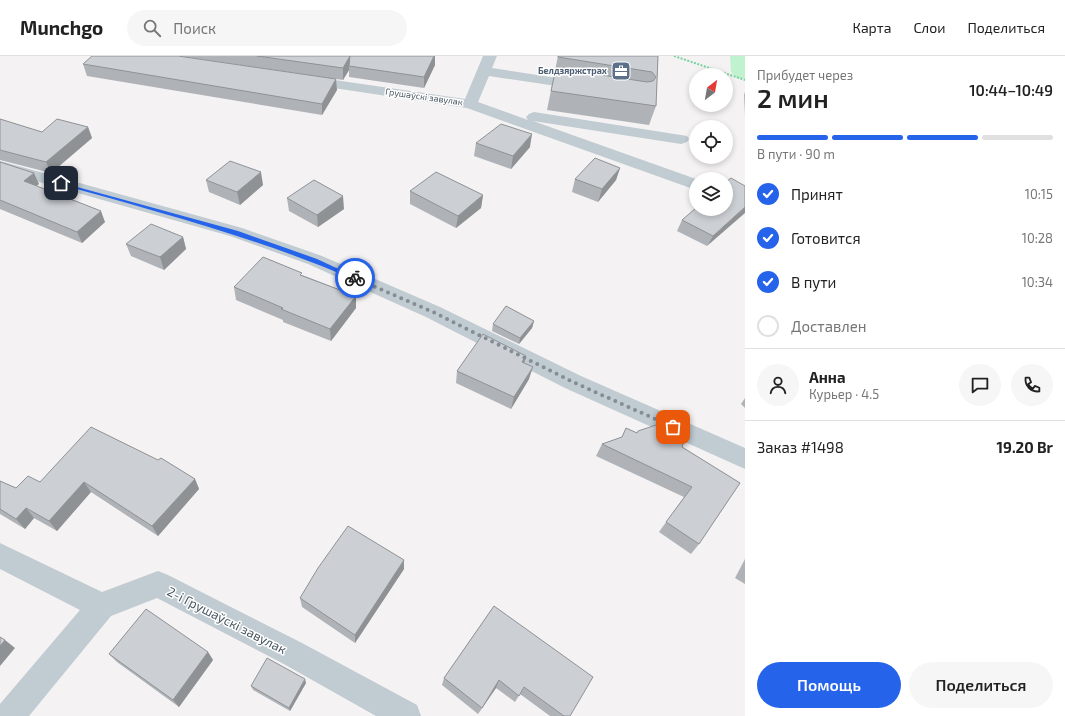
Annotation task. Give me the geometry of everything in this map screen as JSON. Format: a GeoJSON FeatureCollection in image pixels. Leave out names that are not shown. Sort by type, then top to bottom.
{"type":"FeatureCollection","features":[{"type":"Feature","properties":{"kind":"street"},"geometry":{"type":"LineString","coordinates":[[470,104],[490,56]]}},
{"type":"Feature","properties":{"kind":"street"},"geometry":{"type":"LineString","coordinates":[[484,71],[594,87]]}},
{"type":"Feature","properties":{"kind":"street","name":"Грушаўскі завулак"},"geometry":{"type":"LineString","coordinates":[[297,79],[470,104],[689,182]]}},
{"type":"Feature","properties":{"kind":"street"},"geometry":{"type":"LineString","coordinates":[[486,109],[681,139]]}},
{"type":"Feature","properties":{"kind":"street"},"geometry":{"type":"LineString","coordinates":[[0,166],[236,232],[315,260],[433,312],[573,382],[745,459]]}},
{"type":"Feature","properties":{"kind":"street"},"geometry":{"type":"LineString","coordinates":[[0,555],[101,606],[10,716]]}},
{"type":"Feature","properties":{"kind":"street","name":"2-і Грушаўскі завулак"},"geometry":{"type":"LineString","coordinates":[[101,606],[158,584],[292,653],[406,716]]}},
{"type":"Feature","properties":{"kind":"path"},"geometry":{"type":"LineString","coordinates":[[674,56],[745,80]]}},
{"type":"Feature","properties":{"kind":"green space"},"geometry":{"type":"Polygon","coordinates":[[[730,56],[745,56],[745,79],[737,78],[733,74],[733,68],[731,68],[730,56]]]}},
{"type":"Feature","properties":{"kind":"building"},"geometry":{"type":"Polygon","coordinates":[[[92,56],[178,56],[336,79],[322,104],[83,64],[92,56]]]}},
{"type":"Feature","properties":{"kind":"building"},"geometry":{"type":"Polygon","coordinates":[[[257,56],[350,56],[343,68],[257,56]]]}},
{"type":"Feature","properties":{"kind":"building"},"geometry":{"type":"Polygon","coordinates":[[[350,56],[434,56],[424,77],[349,66],[350,56]]]}},
{"type":"Feature","properties":{"kind":"building"},"geometry":{"type":"Polygon","coordinates":[[[558,56],[658,56],[656,106],[551,91],[556,68],[647,82],[653,81],[656,77],[652,72],[558,56]]]}},
{"type":"Feature","properties":{"kind":"building"},"geometry":{"type":"Polygon","coordinates":[[[0,119],[42,132],[57,119],[88,127],[46,162],[0,150],[0,119]]]}},
{"type":"Feature","properties":{"kind":"building"},"geometry":{"type":"Polygon","coordinates":[[[501,124],[532,134],[513,156],[476,143],[501,124]]]}},
{"type":"Feature","properties":{"kind":"building"},"geometry":{"type":"Polygon","coordinates":[[[595,158],[620,168],[602,189],[575,179],[595,158]]]}},
{"type":"Feature","properties":{"kind":"building"},"geometry":{"type":"Polygon","coordinates":[[[230,161],[261,172],[237,192],[206,180],[230,161]]]}},
{"type":"Feature","properties":{"kind":"building"},"geometry":{"type":"Polygon","coordinates":[[[0,162],[34,173],[24,181],[101,211],[77,232],[0,200],[0,162]]]}},
{"type":"Feature","properties":{"kind":"building"},"geometry":{"type":"Polygon","coordinates":[[[436,172],[483,195],[458,216],[410,191],[436,172]]]}},
{"type":"Feature","properties":{"kind":"building"},"geometry":{"type":"Polygon","coordinates":[[[733,179],[745,186],[745,207],[713,236],[682,220],[689,214],[689,216],[733,216],[733,179]]]}},
{"type":"Feature","properties":{"kind":"building"},"geometry":{"type":"Polygon","coordinates":[[[314,180],[343,196],[317,215],[287,198],[314,180]]]}},
{"type":"Feature","properties":{"kind":"building"},"geometry":{"type":"Polygon","coordinates":[[[151,224],[183,237],[160,257],[126,244],[151,224]]]}},
{"type":"Feature","properties":{"kind":"building"},"geometry":{"type":"Polygon","coordinates":[[[263,257],[302,273],[300,275],[356,296],[330,329],[281,309],[283,308],[234,287],[263,257]]]}},
{"type":"Feature","properties":{"kind":"building"},"geometry":{"type":"Polygon","coordinates":[[[506,306],[534,321],[520,338],[493,324],[506,306]]]}},
{"type":"Feature","properties":{"kind":"building"},"geometry":{"type":"Polygon","coordinates":[[[483,334],[526,356],[522,362],[533,367],[514,397],[457,371],[483,334]]]}},
{"type":"Feature","properties":{"kind":"building"},"geometry":{"type":"Polygon","coordinates":[[[656,425],[685,438],[682,447],[740,483],[699,544],[666,522],[692,487],[602,444],[622,437],[626,428],[637,433],[638,431],[656,425]]]}},
{"type":"Feature","properties":{"kind":"building"},"geometry":{"type":"Polygon","coordinates":[[[91,427],[158,460],[161,458],[195,479],[152,526],[84,482],[49,521],[26,508],[16,519],[0,509],[0,481],[16,488],[28,476],[40,482],[91,427]]]}},
{"type":"Feature","properties":{"kind":"building"},"geometry":{"type":"Polygon","coordinates":[[[348,526],[404,560],[355,635],[300,598],[318,568],[348,526]]]}},
{"type":"Feature","properties":{"kind":"building"},"geometry":{"type":"Polygon","coordinates":[[[494,606],[593,677],[570,716],[564,716],[524,687],[519,696],[499,680],[482,708],[444,678],[494,606]]]}},
{"type":"Feature","properties":{"kind":"building"},"geometry":{"type":"Polygon","coordinates":[[[146,609],[208,652],[173,700],[109,654],[146,609]]]}},
{"type":"Feature","properties":{"kind":"building"},"geometry":{"type":"Polygon","coordinates":[[[0,637],[5,640],[0,646],[0,637]]]}},
{"type":"Feature","properties":{"kind":"building"},"geometry":{"type":"Polygon","coordinates":[[[267,658],[305,679],[289,708],[251,686],[267,658]]]}},
{"type":"Feature","properties":{"kind":"way so far"},"geometry":{"type":"LineString","coordinates":[[355,278],[433,312],[573,382],[673,427]]}},
{"type":"Feature","properties":{"kind":"place","name":"Белдзяржстрах"},"geometry":{"type":"Point","coordinates":[621,71]}},
{"type":"Feature","properties":{"kind":"route"},"geometry":{"type":"LineString","coordinates":[[61,183],[236,232],[315,260],[355,278]]}}]}
